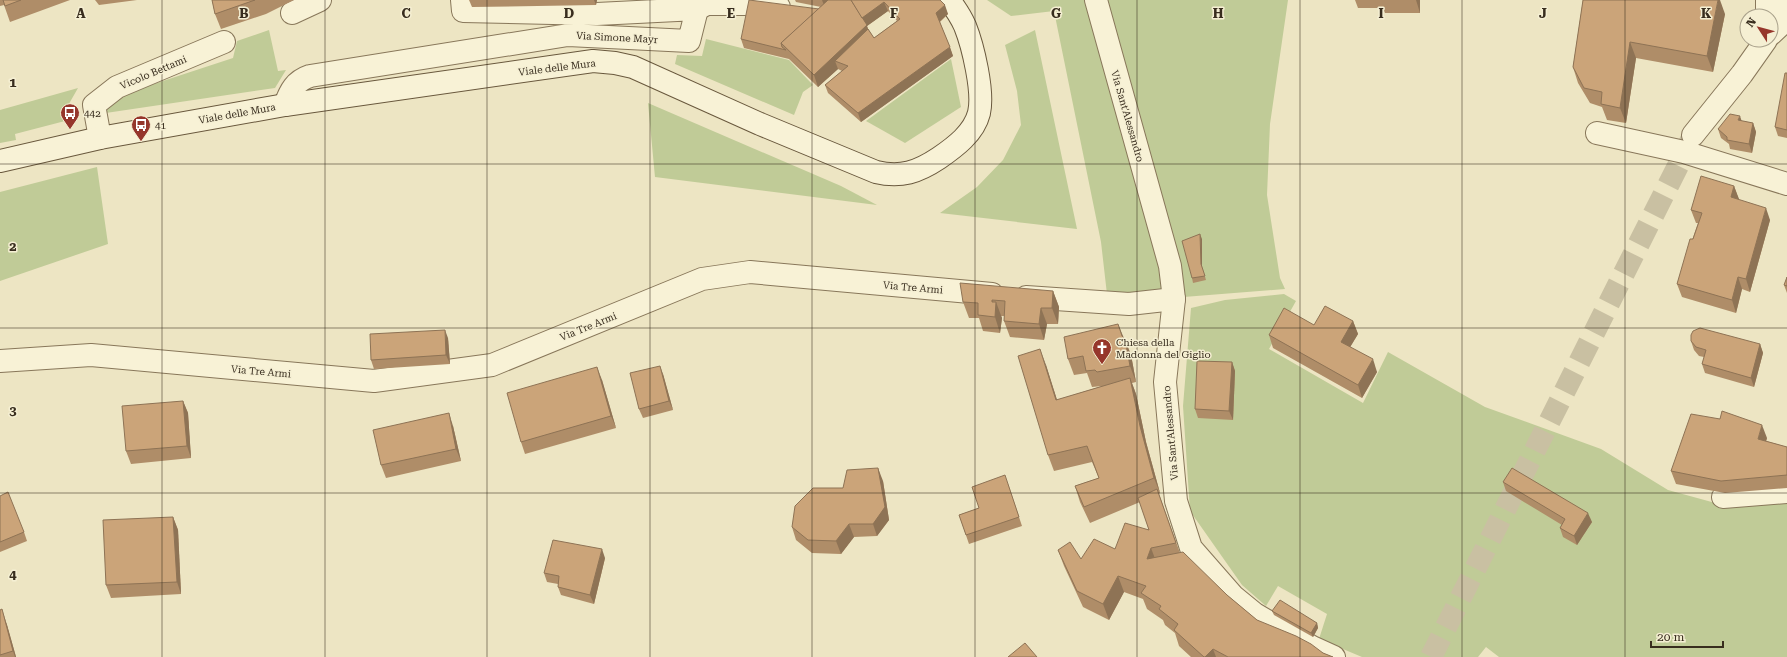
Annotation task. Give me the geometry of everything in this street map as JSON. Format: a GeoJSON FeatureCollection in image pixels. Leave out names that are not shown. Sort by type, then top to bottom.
{"type":"FeatureCollection","features":[{"type":"Feature","properties":{"kind":"street"},"geometry":{"type":"LineString","coordinates":[[292,13],[320,0]]}},
{"type":"Feature","properties":{"kind":"street"},"geometry":{"type":"LineString","coordinates":[[462,0],[463,11],[597,14],[702,6],[753,4],[797,9]]}},
{"type":"Feature","properties":{"kind":"street","name":"Viale delle Mura"},"geometry":{"type":"LineString","coordinates":[[0,161],[100,138],[285,105],[593,61],[615,63],[632,67],[651,74],[760,124],[876,172],[889,175],[903,175],[926,166],[951,150],[973,127],[979,113],[979,84],[969,40],[962,21],[949,0]]}},
{"type":"Feature","properties":{"kind":"street","name":"Via Sant'Alessandro"},"geometry":{"type":"LineString","coordinates":[[1096,0],[1170,266],[1174,299],[1165,382],[1176,501],[1191,548],[1233,596],[1255,614],[1312,647],[1334,657]]}},
{"type":"Feature","properties":{"kind":"street"},"geometry":{"type":"LineString","coordinates":[[1776,0],[1787,5]]}},
{"type":"Feature","properties":{"kind":"street","name":"Via Simone Mayr"},"geometry":{"type":"LineString","coordinates":[[285,105],[293,87],[298,82],[310,76],[560,36],[568,35],[689,41],[702,6]]}},
{"type":"Feature","properties":{"kind":"street"},"geometry":{"type":"LineString","coordinates":[[1779,27],[1787,19]]}},
{"type":"Feature","properties":{"kind":"street","name":"Vicolo Bettami"},"geometry":{"type":"LineString","coordinates":[[100,138],[94,105],[117,86],[224,42]]}},
{"type":"Feature","properties":{"kind":"street"},"geometry":{"type":"LineString","coordinates":[[1693,135],[1742,74],[1760,48]]}},
{"type":"Feature","properties":{"kind":"street"},"geometry":{"type":"LineString","coordinates":[[1597,133],[1684,152],[1787,184]]}},
{"type":"Feature","properties":{"kind":"street","name":"Via Tre Armi"},"geometry":{"type":"LineString","coordinates":[[0,361],[91,356],[374,381],[492,365],[702,279],[750,272],[960,292],[1108,303],[1129,304],[1174,299]]}},
{"type":"Feature","properties":{"kind":"street"},"geometry":{"type":"LineString","coordinates":[[1723,497],[1787,492]]}},
{"type":"Feature","properties":{"kind":"green space"},"geometry":{"type":"Polygon","coordinates":[[[987,0],[1288,0],[1270,124],[1267,195],[1280,278],[1285,289],[1108,303],[1101,242],[1054,11],[1011,16],[987,0]]]}},
{"type":"Feature","properties":{"kind":"green space"},"geometry":{"type":"Polygon","coordinates":[[[269,30],[278,71],[286,70],[275,88],[99,114],[108,99],[233,58],[237,41],[269,30]]]}},
{"type":"Feature","properties":{"kind":"green space"},"geometry":{"type":"Polygon","coordinates":[[[1035,30],[1077,229],[940,213],[977,187],[1003,160],[1021,125],[1017,91],[1005,45],[1035,30]]]}},
{"type":"Feature","properties":{"kind":"green space"},"geometry":{"type":"Polygon","coordinates":[[[706,39],[789,60],[813,85],[803,92],[794,115],[675,64],[677,55],[702,56],[706,39]]]}},
{"type":"Feature","properties":{"kind":"green space"},"geometry":{"type":"Polygon","coordinates":[[[951,59],[961,107],[905,143],[866,121],[951,59]]]}},
{"type":"Feature","properties":{"kind":"green space"},"geometry":{"type":"Polygon","coordinates":[[[78,88],[66,109],[65,121],[15,134],[16,140],[0,143],[0,110],[78,88]]]}},
{"type":"Feature","properties":{"kind":"green space"},"geometry":{"type":"Polygon","coordinates":[[[648,103],[841,186],[877,205],[655,177],[648,103]]]}},
{"type":"Feature","properties":{"kind":"green space"},"geometry":{"type":"Polygon","coordinates":[[[97,167],[108,244],[0,281],[0,192],[97,167]]]}},
{"type":"Feature","properties":{"kind":"green space"},"geometry":{"type":"Polygon","coordinates":[[[1284,294],[1296,301],[1269,349],[1363,403],[1388,352],[1485,407],[1601,449],[1668,490],[1719,504],[1787,495],[1787,657],[1499,657],[1486,647],[1478,657],[1362,657],[1319,639],[1327,614],[1278,586],[1266,606],[1242,585],[1190,511],[1183,406],[1191,308],[1225,300],[1284,294]]]}},
{"type":"Feature","properties":{"kind":"building"},"geometry":{"type":"Polygon","coordinates":[[[3,0],[21,0],[5,6],[3,0]]]}},
{"type":"Feature","properties":{"kind":"building"},"geometry":{"type":"Polygon","coordinates":[[[212,0],[255,0],[215,14],[212,0]]]}},
{"type":"Feature","properties":{"kind":"building"},"geometry":{"type":"Polygon","coordinates":[[[749,0],[819,9],[781,43],[782,47],[786,50],[741,39],[749,0]]]}},
{"type":"Feature","properties":{"kind":"building"},"geometry":{"type":"Polygon","coordinates":[[[828,0],[851,0],[867,25],[814,75],[781,43],[828,0]]]}},
{"type":"Feature","properties":{"kind":"building"},"geometry":{"type":"Polygon","coordinates":[[[851,0],[940,0],[945,5],[936,13],[950,47],[858,113],[825,85],[848,66],[835,61],[868,29],[874,38],[900,19],[884,2],[862,18],[851,0]]]}},
{"type":"Feature","properties":{"kind":"building"},"geometry":{"type":"Polygon","coordinates":[[[1583,0],[1718,0],[1707,56],[1630,42],[1620,108],[1601,104],[1602,92],[1584,88],[1573,67],[1583,0]]]}},
{"type":"Feature","properties":{"kind":"building"},"geometry":{"type":"Polygon","coordinates":[[[1785,73],[1787,73],[1787,130],[1775,127],[1785,73]]]}},
{"type":"Feature","properties":{"kind":"building"},"geometry":{"type":"Polygon","coordinates":[[[1730,114],[1740,116],[1738,120],[1753,123],[1749,144],[1727,140],[1727,137],[1718,129],[1730,114]]]}},
{"type":"Feature","properties":{"kind":"building"},"geometry":{"type":"Polygon","coordinates":[[[1701,176],[1734,186],[1731,197],[1766,208],[1746,279],[1738,277],[1732,300],[1677,284],[1690,239],[1693,239],[1702,213],[1691,210],[1701,176]]]}},
{"type":"Feature","properties":{"kind":"building"},"geometry":{"type":"Polygon","coordinates":[[[1200,234],[1201,264],[1205,276],[1192,278],[1182,241],[1200,234]]]}},
{"type":"Feature","properties":{"kind":"building"},"geometry":{"type":"Polygon","coordinates":[[[1787,277],[1787,286],[1784,285],[1787,277]]]}},
{"type":"Feature","properties":{"kind":"building"},"geometry":{"type":"Polygon","coordinates":[[[960,283],[1053,291],[1052,308],[1041,308],[1039,324],[1004,321],[1005,301],[992,300],[992,302],[996,302],[995,317],[978,315],[978,303],[963,302],[960,283]]]}},
{"type":"Feature","properties":{"kind":"building"},"geometry":{"type":"Polygon","coordinates":[[[1325,306],[1353,321],[1341,342],[1373,359],[1358,385],[1269,335],[1284,308],[1314,325],[1325,306]]]}},
{"type":"Feature","properties":{"kind":"building"},"geometry":{"type":"Polygon","coordinates":[[[1118,324],[1122,336],[1125,339],[1130,366],[1097,372],[1095,370],[1086,371],[1083,356],[1068,359],[1064,337],[1118,324]]]}},
{"type":"Feature","properties":{"kind":"building"},"geometry":{"type":"Polygon","coordinates":[[[1700,328],[1760,344],[1751,378],[1702,364],[1706,350],[1696,347],[1691,341],[1693,331],[1700,328]]]}},
{"type":"Feature","properties":{"kind":"building"},"geometry":{"type":"Polygon","coordinates":[[[445,330],[446,355],[371,360],[370,334],[445,330]]]}},
{"type":"Feature","properties":{"kind":"building"},"geometry":{"type":"Polygon","coordinates":[[[1040,349],[1056,400],[1130,378],[1140,426],[1154,478],[1084,507],[1075,486],[1099,478],[1087,446],[1048,455],[1018,356],[1040,349]]]}},
{"type":"Feature","properties":{"kind":"building"},"geometry":{"type":"Polygon","coordinates":[[[1197,361],[1232,362],[1229,411],[1195,409],[1197,361]]]}},
{"type":"Feature","properties":{"kind":"building"},"geometry":{"type":"Polygon","coordinates":[[[660,366],[669,401],[639,409],[630,373],[660,366]]]}},
{"type":"Feature","properties":{"kind":"building"},"geometry":{"type":"Polygon","coordinates":[[[597,367],[611,416],[521,442],[507,393],[597,367]]]}},
{"type":"Feature","properties":{"kind":"building"},"geometry":{"type":"Polygon","coordinates":[[[183,401],[187,446],[126,451],[122,406],[183,401]]]}},
{"type":"Feature","properties":{"kind":"building"},"geometry":{"type":"Polygon","coordinates":[[[1722,411],[1762,425],[1758,439],[1787,447],[1787,475],[1721,481],[1671,471],[1691,414],[1720,419],[1722,411]]]}},
{"type":"Feature","properties":{"kind":"building"},"geometry":{"type":"Polygon","coordinates":[[[449,413],[456,449],[381,465],[373,430],[449,413]]]}},
{"type":"Feature","properties":{"kind":"building"},"geometry":{"type":"Polygon","coordinates":[[[878,468],[885,507],[873,524],[849,524],[836,541],[808,540],[792,527],[795,506],[813,488],[843,488],[847,470],[878,468]]]}},
{"type":"Feature","properties":{"kind":"building"},"geometry":{"type":"Polygon","coordinates":[[[1512,468],[1588,513],[1574,536],[1560,528],[1565,519],[1503,482],[1512,468]]]}},
{"type":"Feature","properties":{"kind":"building"},"geometry":{"type":"Polygon","coordinates":[[[1005,475],[1019,517],[966,535],[959,515],[979,508],[972,487],[1005,475]]]}},
{"type":"Feature","properties":{"kind":"building"},"geometry":{"type":"Polygon","coordinates":[[[1157,489],[1176,543],[1151,548],[1147,559],[1183,552],[1227,595],[1257,620],[1296,636],[1311,644],[1323,653],[1333,657],[1228,657],[1213,649],[1204,657],[1174,630],[1178,624],[1159,609],[1161,606],[1141,593],[1146,586],[1118,576],[1103,604],[1077,591],[1058,550],[1070,542],[1081,559],[1094,539],[1115,549],[1125,523],[1149,530],[1138,498],[1157,489]]]}},
{"type":"Feature","properties":{"kind":"building"},"geometry":{"type":"Polygon","coordinates":[[[8,492],[24,532],[0,542],[0,496],[8,492]]]}},
{"type":"Feature","properties":{"kind":"building"},"geometry":{"type":"Polygon","coordinates":[[[173,517],[177,582],[106,585],[103,520],[173,517]]]}},
{"type":"Feature","properties":{"kind":"building"},"geometry":{"type":"Polygon","coordinates":[[[553,540],[602,549],[590,595],[558,587],[559,576],[544,573],[553,540]]]}},
{"type":"Feature","properties":{"kind":"building"},"geometry":{"type":"Polygon","coordinates":[[[1280,600],[1317,623],[1311,633],[1272,611],[1280,600]]]}},
{"type":"Feature","properties":{"kind":"building"},"geometry":{"type":"Polygon","coordinates":[[[2,609],[13,651],[0,655],[0,610],[2,609]]]}},
{"type":"Feature","properties":{"kind":"building"},"geometry":{"type":"Polygon","coordinates":[[[1025,643],[1037,657],[1008,657],[1025,643]]]}},
{"type":"Feature","properties":{"kind":"tunnel"},"geometry":{"type":"LineString","coordinates":[[1431,657],[1693,136]]}},
{"type":"Feature","properties":{"kind":"place","name":"442"},"geometry":{"type":"Point","coordinates":[70,130]}},
{"type":"Feature","properties":{"kind":"place","name":"41"},"geometry":{"type":"Point","coordinates":[141,142]}},
{"type":"Feature","properties":{"kind":"place","name":"Chiesa della Madonna del Giglio"},"geometry":{"type":"Point","coordinates":[1102,365]}}]}
